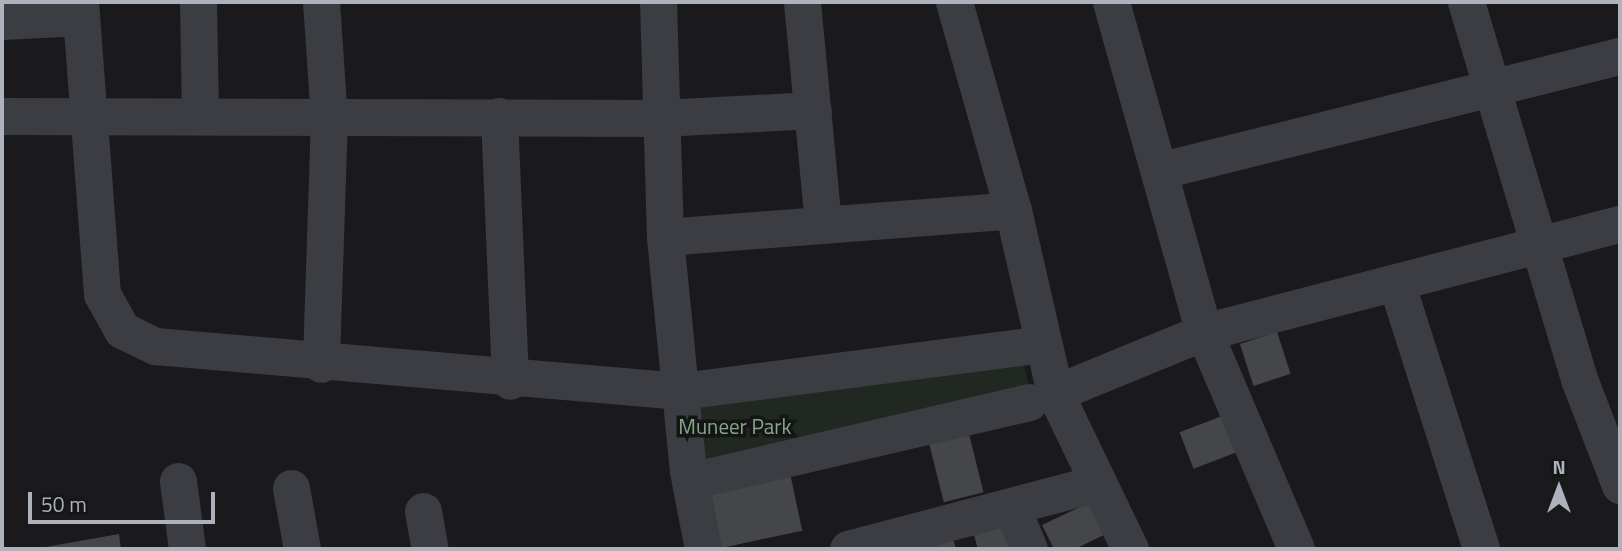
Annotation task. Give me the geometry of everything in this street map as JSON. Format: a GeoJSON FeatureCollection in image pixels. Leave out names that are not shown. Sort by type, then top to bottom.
{"type":"FeatureCollection","features":[{"type":"Feature","properties":{"kind":"street"},"geometry":{"type":"LineString","coordinates":[[198,2],[200,113]]}},
{"type":"Feature","properties":{"kind":"street"},"geometry":{"type":"LineString","coordinates":[[321,2],[329,118],[321,364]]}},
{"type":"Feature","properties":{"kind":"street"},"geometry":{"type":"LineString","coordinates":[[658,2],[665,237],[690,481],[703,549]]}},
{"type":"Feature","properties":{"kind":"street"},"geometry":{"type":"LineString","coordinates":[[802,2],[823,224]]}},
{"type":"Feature","properties":{"kind":"street"},"geometry":{"type":"LineString","coordinates":[[954,2],[1013,210],[1043,344],[1042,398],[1098,483],[1130,549]]}},
{"type":"Feature","properties":{"kind":"street"},"geometry":{"type":"LineString","coordinates":[[1111,2],[1162,170],[1204,332],[1296,549]]}},
{"type":"Feature","properties":{"kind":"street"},"geometry":{"type":"LineString","coordinates":[[1466,2],[1539,246],[1620,485]]}},
{"type":"Feature","properties":{"kind":"street"},"geometry":{"type":"LineString","coordinates":[[2,21],[80,10],[97,274],[122,330],[155,346],[510,381],[681,391],[1043,344]]}},
{"type":"Feature","properties":{"kind":"street"},"geometry":{"type":"LineString","coordinates":[[1162,170],[1620,57]]}},
{"type":"Feature","properties":{"kind":"street"},"geometry":{"type":"LineString","coordinates":[[2,116],[200,113],[329,118],[661,118],[813,110]]}},
{"type":"Feature","properties":{"kind":"street"},"geometry":{"type":"LineString","coordinates":[[499,116],[510,381]]}},
{"type":"Feature","properties":{"kind":"street"},"geometry":{"type":"LineString","coordinates":[[665,237],[1013,210]]}},
{"type":"Feature","properties":{"kind":"street"},"geometry":{"type":"LineString","coordinates":[[690,481],[1042,398],[1204,332],[1620,224]]}},
{"type":"Feature","properties":{"kind":"street"},"geometry":{"type":"LineString","coordinates":[[1396,282],[1481,549]]}},
{"type":"Feature","properties":{"kind":"street"},"geometry":{"type":"LineString","coordinates":[[178,481],[187,549]]}},
{"type":"Feature","properties":{"kind":"street"},"geometry":{"type":"LineString","coordinates":[[848,549],[1012,508],[1098,483]]}},
{"type":"Feature","properties":{"kind":"street"},"geometry":{"type":"LineString","coordinates":[[291,488],[302,549]]}},
{"type":"Feature","properties":{"kind":"street"},"geometry":{"type":"LineString","coordinates":[[1012,508],[1029,549]]}},
{"type":"Feature","properties":{"kind":"street"},"geometry":{"type":"LineString","coordinates":[[423,511],[430,549]]}},
{"type":"Feature","properties":{"kind":"green space","name":"Muneer Park"},"geometry":{"type":"Polygon","coordinates":[[[1021,351],[1031,396],[701,473],[691,394],[1021,351]]]}},
{"type":"Feature","properties":{"kind":"building"},"geometry":{"type":"Polygon","coordinates":[[[1277,332],[1291,374],[1254,386],[1240,344],[1277,332]]]}},
{"type":"Feature","properties":{"kind":"building"},"geometry":{"type":"Polygon","coordinates":[[[1230,413],[1244,449],[1194,469],[1180,432],[1230,413]]]}},
{"type":"Feature","properties":{"kind":"building"},"geometry":{"type":"Polygon","coordinates":[[[969,434],[984,492],[944,502],[929,444],[969,434]]]}},
{"type":"Feature","properties":{"kind":"building"},"geometry":{"type":"Polygon","coordinates":[[[790,473],[802,531],[719,548],[707,491],[790,473]]]}},
{"type":"Feature","properties":{"kind":"building"},"geometry":{"type":"Polygon","coordinates":[[[1097,499],[1112,531],[1075,549],[1054,549],[1042,525],[1097,499]]]}},
{"type":"Feature","properties":{"kind":"building"},"geometry":{"type":"Polygon","coordinates":[[[1014,521],[1022,549],[978,549],[973,532],[1014,521]]]}},
{"type":"Feature","properties":{"kind":"building"},"geometry":{"type":"Polygon","coordinates":[[[951,531],[956,549],[931,549],[928,537],[951,531]]]}},
{"type":"Feature","properties":{"kind":"building"},"geometry":{"type":"Polygon","coordinates":[[[119,534],[121,549],[40,549],[40,548],[119,534]]]}}]}
